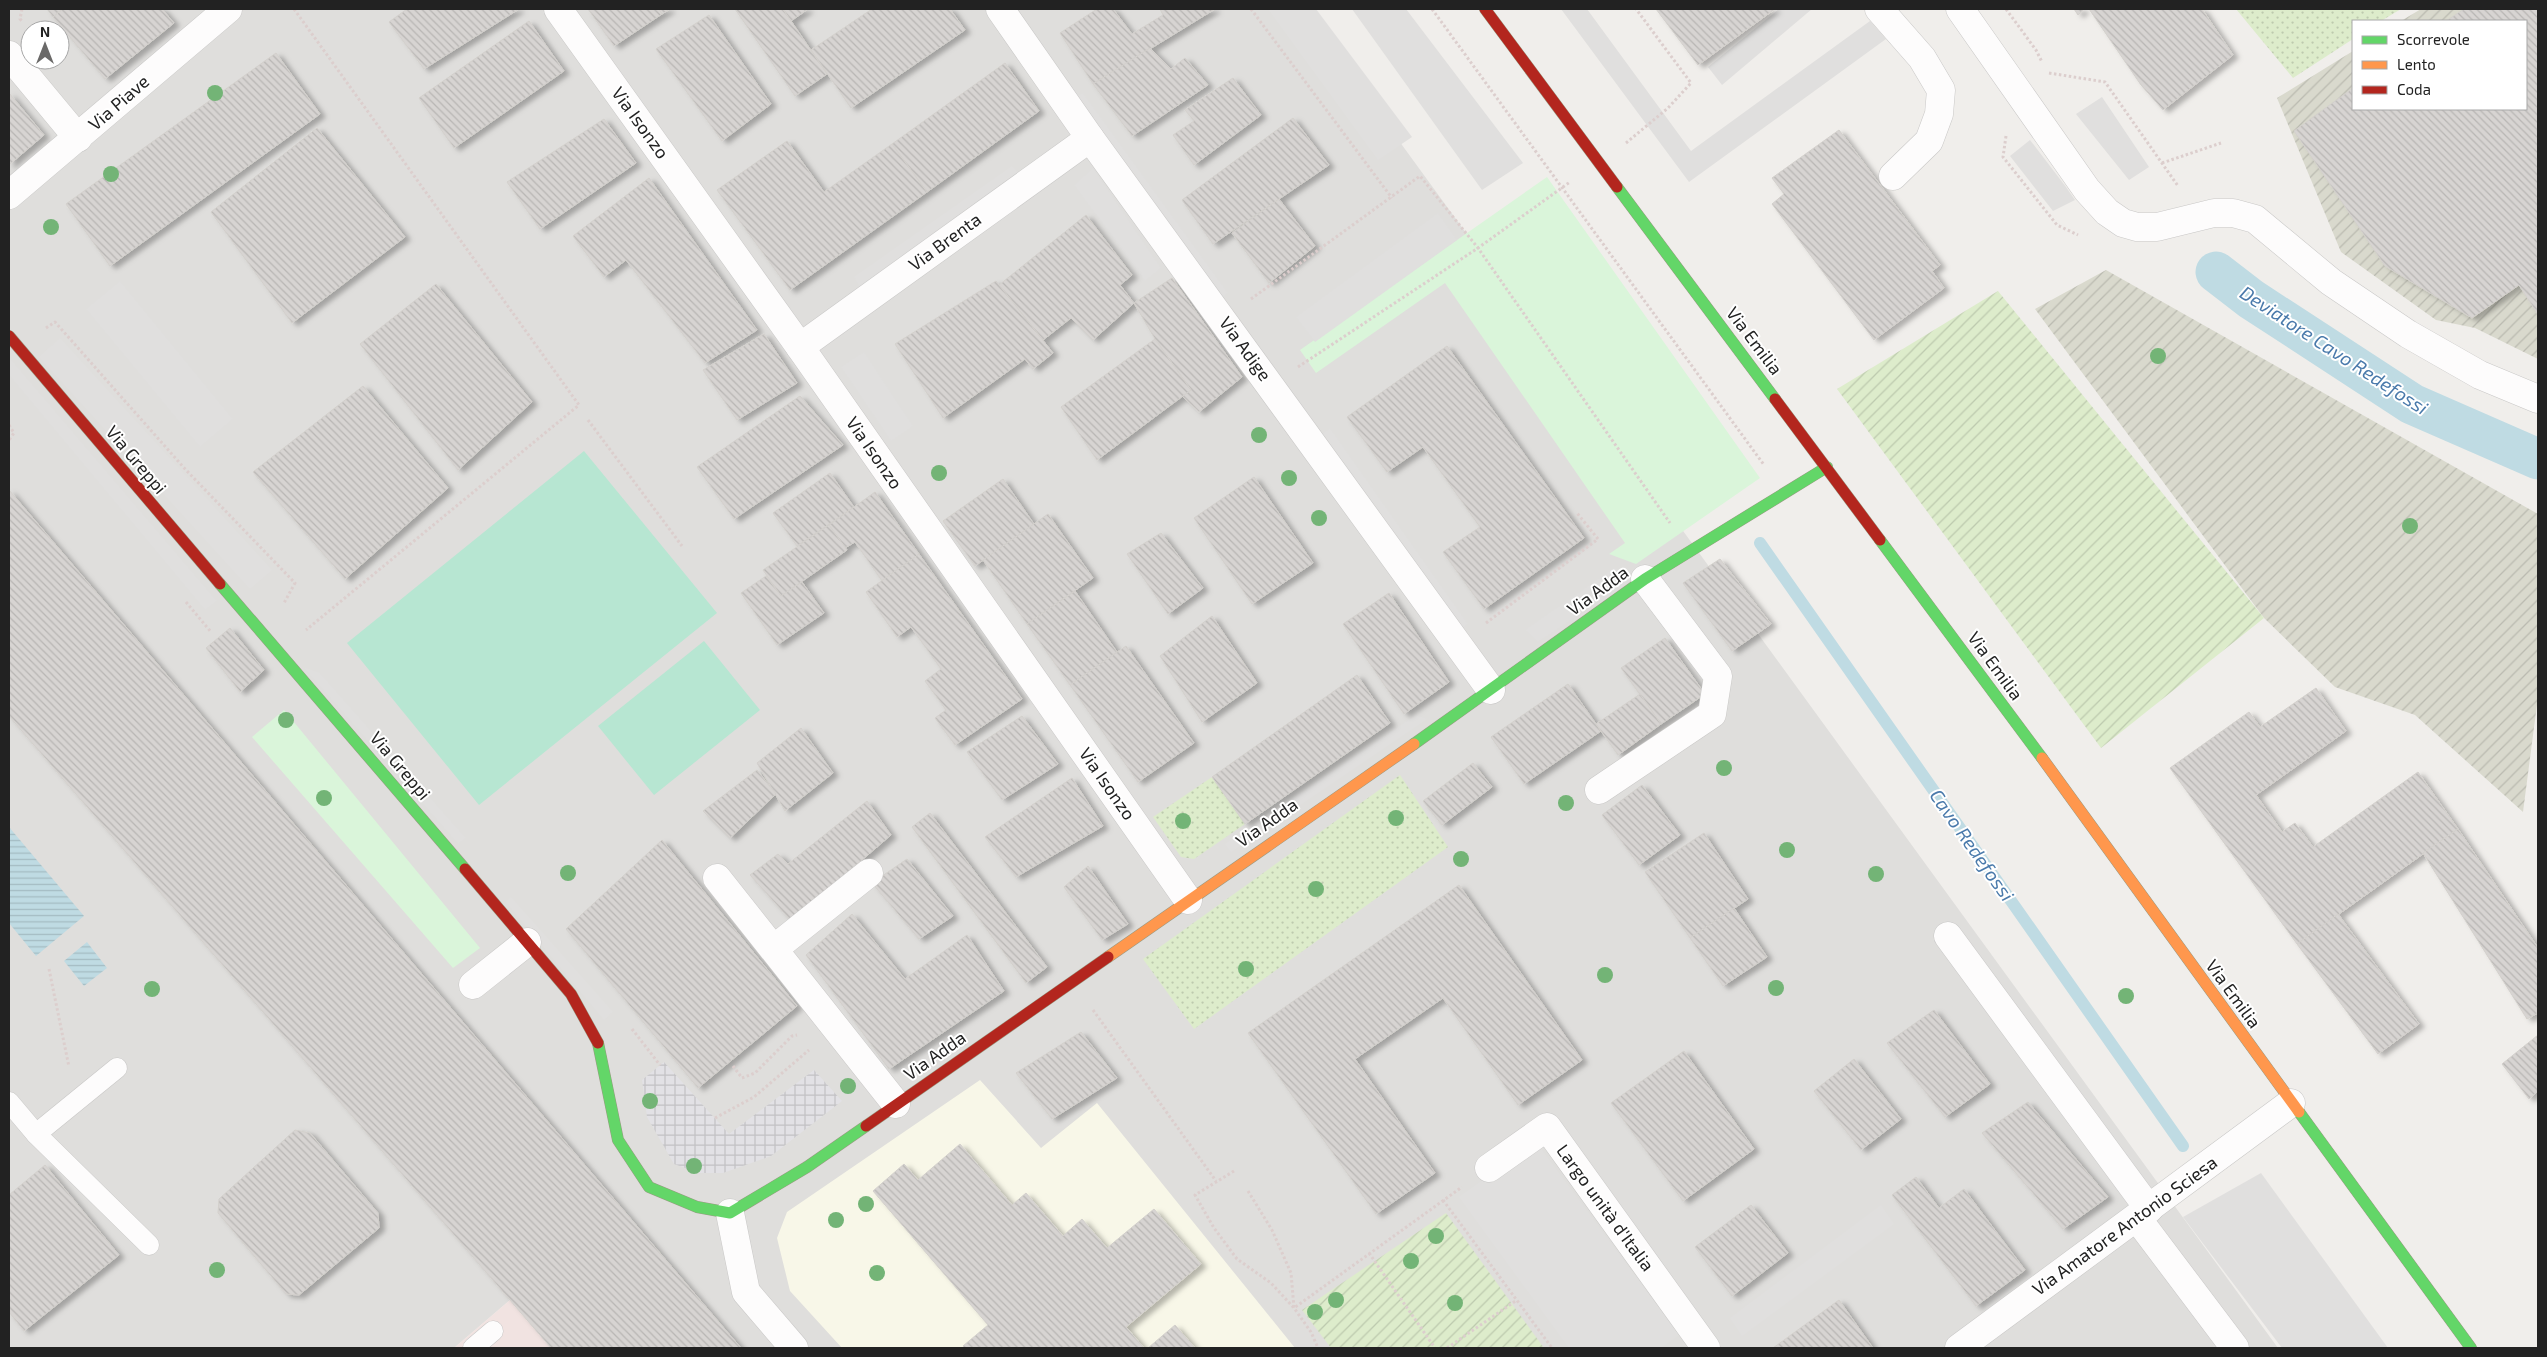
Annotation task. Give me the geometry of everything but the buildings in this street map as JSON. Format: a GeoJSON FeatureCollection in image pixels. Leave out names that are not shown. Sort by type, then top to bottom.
{"type":"FeatureCollection","features":[{"type":"Feature","properties":{"kind":"street","name":"Via Piave"},"geometry":{"type":"LineString","coordinates":[[9,195],[228,9]]}},
{"type":"Feature","properties":{"kind":"street","name":"Via Isonzo"},"geometry":{"type":"LineString","coordinates":[[558,9],[800,347],[1188,900]]}},
{"type":"Feature","properties":{"kind":"street","name":"Via Adige"},"geometry":{"type":"LineString","coordinates":[[1000,9],[1090,138],[1277,392],[1491,690]]}},
{"type":"Feature","properties":{"kind":"street","name":"Via Emilia"},"geometry":{"type":"LineString","coordinates":[[1485,9],[2049,768],[2471,1348]]}},
{"type":"Feature","properties":{"kind":"street"},"geometry":{"type":"LineString","coordinates":[[1879,9],[1922,58],[1941,90],[1939,114],[1929,141],[1893,176]]}},
{"type":"Feature","properties":{"kind":"street"},"geometry":{"type":"LineString","coordinates":[[1960,9],[2087,190],[2107,212],[2123,223],[2137,227],[2157,227],[2214,213],[2233,214],[2255,219],[2330,282],[2408,334],[2480,375],[2538,399]]}},
{"type":"Feature","properties":{"kind":"street"},"geometry":{"type":"LineString","coordinates":[[9,55],[78,138]]}},
{"type":"Feature","properties":{"kind":"street","name":"Via Brenta"},"geometry":{"type":"LineString","coordinates":[[800,347],[1090,138]]}},
{"type":"Feature","properties":{"kind":"street","name":"Via Greppi"},"geometry":{"type":"LineString","coordinates":[[9,336],[128,478],[571,994],[598,1041],[618,1140],[649,1187],[697,1206],[730,1213]]}},
{"type":"Feature","properties":{"kind":"street","name":"Via Adda"},"geometry":{"type":"LineString","coordinates":[[730,1213],[807,1167],[1491,690],[1646,579],[1826,467]]}},
{"type":"Feature","properties":{"kind":"street"},"geometry":{"type":"LineString","coordinates":[[1599,790],[1712,714],[1718,676],[1646,579]]}},
{"type":"Feature","properties":{"kind":"street"},"geometry":{"type":"LineString","coordinates":[[775,948],[869,873]]}},
{"type":"Feature","properties":{"kind":"street"},"geometry":{"type":"LineString","coordinates":[[717,878],[775,948],[896,1104]]}},
{"type":"Feature","properties":{"kind":"street"},"geometry":{"type":"LineString","coordinates":[[1948,936],[2235,1348]]}},
{"type":"Feature","properties":{"kind":"street"},"geometry":{"type":"LineString","coordinates":[[473,984],[527,942]]}},
{"type":"Feature","properties":{"kind":"street","name":"Via Amatore Antonio Sciesa"},"geometry":{"type":"LineString","coordinates":[[1959,1348],[2291,1103]]}},
{"type":"Feature","properties":{"kind":"street","name":"Largo unità d'Italia"},"geometry":{"type":"LineString","coordinates":[[1489,1168],[1547,1126],[1705,1348]]}},
{"type":"Feature","properties":{"kind":"street"},"geometry":{"type":"LineString","coordinates":[[730,1213],[746,1292],[794,1348]]}},
{"type":"Feature","properties":{"kind":"lane"},"geometry":{"type":"LineString","coordinates":[[36,1134],[117,1068]]}},
{"type":"Feature","properties":{"kind":"lane"},"geometry":{"type":"LineString","coordinates":[[9,1102],[36,1134],[149,1246]]}},
{"type":"Feature","properties":{"kind":"lane"},"geometry":{"type":"LineString","coordinates":[[473,1348],[493,1331]]}},
{"type":"Feature","properties":{"kind":"path"},"geometry":{"type":"LineString","coordinates":[[294,9],[579,405],[300,635]]}},
{"type":"Feature","properties":{"kind":"path"},"geometry":{"type":"LineString","coordinates":[[1251,9],[1392,198]]}},
{"type":"Feature","properties":{"kind":"path"},"geometry":{"type":"LineString","coordinates":[[1432,9],[1784,494]]}},
{"type":"Feature","properties":{"kind":"path"},"geometry":{"type":"LineString","coordinates":[[1277,392],[1296,367],[1478,248],[1643,130],[1668,108],[1691,83],[1636,9]]}},
{"type":"Feature","properties":{"kind":"path"},"geometry":{"type":"LineString","coordinates":[[2162,163],[2221,143]]}},
{"type":"Feature","properties":{"kind":"path"},"geometry":{"type":"LineString","coordinates":[[1246,302],[1420,176],[1478,248],[1676,532]]}},
{"type":"Feature","properties":{"kind":"path"},"geometry":{"type":"LineString","coordinates":[[39,333],[55,322],[186,470],[295,583],[281,612]]}},
{"type":"Feature","properties":{"kind":"path"},"geometry":{"type":"LineString","coordinates":[[1292,360],[1302,376]]}},
{"type":"Feature","properties":{"kind":"path"},"geometry":{"type":"LineString","coordinates":[[588,420],[682,546]]}},
{"type":"Feature","properties":{"kind":"path"},"geometry":{"type":"LineString","coordinates":[[9,425],[14,434],[9,440]]}},
{"type":"Feature","properties":{"kind":"path"},"geometry":{"type":"LineString","coordinates":[[1479,628],[1598,539],[1577,513]]}},
{"type":"Feature","properties":{"kind":"path"},"geometry":{"type":"LineString","coordinates":[[49,969],[76,1102]]}},
{"type":"Feature","properties":{"kind":"path"},"geometry":{"type":"LineString","coordinates":[[1088,1004],[1216,1181]]}},
{"type":"Feature","properties":{"kind":"path"},"geometry":{"type":"LineString","coordinates":[[733,1066],[742,1078],[755,1073],[792,1036],[806,1033]]}},
{"type":"Feature","properties":{"kind":"path"},"geometry":{"type":"LineString","coordinates":[[715,1118],[754,1097],[812,1047]]}},
{"type":"Feature","properties":{"kind":"path"},"geometry":{"type":"LineString","coordinates":[[1294,1308],[1489,1168]]}},
{"type":"Feature","properties":{"kind":"path"},"geometry":{"type":"LineString","coordinates":[[1234,1171],[1195,1195],[1214,1228],[1237,1259],[1271,1283],[1294,1308],[1311,1332],[1318,1348]]}},
{"type":"Feature","properties":{"kind":"path"},"geometry":{"type":"LineString","coordinates":[[1248,1191],[1272,1230],[1291,1273],[1294,1308]]}},
{"type":"Feature","properties":{"kind":"path"},"geometry":{"type":"LineString","coordinates":[[1444,1200],[1552,1348]]}},
{"type":"Feature","properties":{"kind":"path"},"geometry":{"type":"LineString","coordinates":[[1369,1253],[1435,1348]]}},
{"type":"Feature","properties":{"kind":"path"},"geometry":{"type":"LineString","coordinates":[[1447,1348],[1516,1300]]}},
{"type":"Feature","properties":{"kind":"shaded area"},"geometry":{"type":"Polygon","coordinates":[[[9,9],[1303,9],[2278,1348],[741,1348],[9,490],[9,9]]]}},
{"type":"Feature","properties":{"kind":"shaded area"},"geometry":{"type":"Polygon","coordinates":[[[1268,9],[1316,9],[1412,137],[1378,160],[1268,9]]]}},
{"type":"Feature","properties":{"kind":"shaded area"},"geometry":{"type":"Polygon","coordinates":[[[1352,9],[1406,9],[1523,163],[1482,190],[1352,9]]]}},
{"type":"Feature","properties":{"kind":"shaded area"},"geometry":{"type":"Polygon","coordinates":[[[1561,9],[1587,9],[1691,151],[1870,21],[1886,39],[1689,182],[1561,9]]]}},
{"type":"Feature","properties":{"kind":"shaded area"},"geometry":{"type":"Polygon","coordinates":[[[1779,9],[1812,9],[1722,85],[1708,67],[1779,9]]]}},
{"type":"Feature","properties":{"kind":"shaded area"},"geometry":{"type":"Polygon","coordinates":[[[2421,9],[2538,9],[2538,359],[2475,328],[2436,320],[2341,252],[2277,98],[2352,52],[2352,110],[2527,110],[2527,20],[2403,20],[2421,9]]]}},
{"type":"Feature","properties":{"kind":"shaded area"},"geometry":{"type":"Polygon","coordinates":[[[1083,93],[1228,293],[1221,298],[1076,97],[1083,93]]]}},
{"type":"Feature","properties":{"kind":"shaded area"},"geometry":{"type":"Polygon","coordinates":[[[2102,97],[2149,167],[2129,180],[2076,114],[2102,97]]]}},
{"type":"Feature","properties":{"kind":"shaded area"},"geometry":{"type":"Polygon","coordinates":[[[2030,140],[2075,200],[2053,211],[2010,156],[2030,140]]]}},
{"type":"Feature","properties":{"kind":"shaded area"},"geometry":{"type":"Polygon","coordinates":[[[1012,166],[1019,174],[861,289],[854,277],[1012,166]]]}},
{"type":"Feature","properties":{"kind":"shaded area"},"geometry":{"type":"Polygon","coordinates":[[[1093,168],[1161,268],[1145,281],[1074,185],[1093,168]]]}},
{"type":"Feature","properties":{"kind":"shaded area"},"geometry":{"type":"Polygon","coordinates":[[[1438,213],[1457,240],[1315,342],[1296,317],[1438,213]]]}},
{"type":"Feature","properties":{"kind":"shaded area"},"geometry":{"type":"Polygon","coordinates":[[[2106,270],[2538,514],[2538,697],[2523,812],[2415,715],[2335,687],[2264,618],[2035,309],[2106,270]]]}},
{"type":"Feature","properties":{"kind":"shaded area"},"geometry":{"type":"Polygon","coordinates":[[[120,281],[233,419],[200,447],[86,309],[120,281]]]}},
{"type":"Feature","properties":{"kind":"shaded area"},"geometry":{"type":"Polygon","coordinates":[[[60,338],[272,570],[250,589],[39,357],[60,338]]]}},
{"type":"Feature","properties":{"kind":"shaded area"},"geometry":{"type":"Polygon","coordinates":[[[864,352],[913,426],[891,441],[841,367],[864,352]]]}},
{"type":"Feature","properties":{"kind":"shaded area"},"geometry":{"type":"Polygon","coordinates":[[[9,357],[217,601],[205,610],[9,375],[9,357]]]}},
{"type":"Feature","properties":{"kind":"shaded area"},"geometry":{"type":"Polygon","coordinates":[[[1330,428],[1468,624],[1460,630],[1321,435],[1330,428]]]}},
{"type":"Feature","properties":{"kind":"shaded area"},"geometry":{"type":"Polygon","coordinates":[[[1614,568],[1635,577],[1538,642],[1525,630],[1614,568]]]}},
{"type":"Feature","properties":{"kind":"shaded area"},"geometry":{"type":"Polygon","coordinates":[[[303,667],[320,673],[466,838],[458,844],[303,667]]]}},
{"type":"Feature","properties":{"kind":"shaded area"},"geometry":{"type":"Polygon","coordinates":[[[1416,715],[1427,719],[1231,852],[1225,844],[1416,715]]]}},
{"type":"Feature","properties":{"kind":"shaded area"},"geometry":{"type":"Polygon","coordinates":[[[9,716],[510,1300],[454,1348],[9,1348],[9,716]]]}},
{"type":"Feature","properties":{"kind":"shaded area"},"geometry":{"type":"Polygon","coordinates":[[[511,897],[613,1012],[604,1020],[506,902],[511,897]]]}},
{"type":"Feature","properties":{"kind":"shaded area"},"geometry":{"type":"Polygon","coordinates":[[[664,1062],[729,1134],[814,1070],[842,1101],[771,1156],[723,1173],[699,1173],[674,1164],[647,1117],[642,1080],[664,1062]]]}},
{"type":"Feature","properties":{"kind":"shaded area"},"geometry":{"type":"Polygon","coordinates":[[[980,1080],[1041,1148],[1097,1103],[1295,1348],[842,1348],[790,1291],[777,1238],[787,1212],[980,1080]]]}},
{"type":"Feature","properties":{"kind":"shaded area"},"geometry":{"type":"Polygon","coordinates":[[[1536,1142],[1679,1335],[1661,1348],[1569,1348],[1459,1197],[1536,1142]]]}},
{"type":"Feature","properties":{"kind":"shaded area"},"geometry":{"type":"Polygon","coordinates":[[[2261,1173],[2388,1348],[2282,1348],[2183,1217],[2261,1173]]]}},
{"type":"Feature","properties":{"kind":"shaded area"},"geometry":{"type":"Polygon","coordinates":[[[1881,1205],[1894,1224],[1742,1336],[1730,1318],[1881,1205]]]}},
{"type":"Feature","properties":{"kind":"shaded area"},"geometry":{"type":"Polygon","coordinates":[[[510,1300],[551,1348],[454,1348],[510,1300]]]}},
{"type":"Feature","properties":{"kind":"green space"},"geometry":{"type":"Polygon","coordinates":[[[2236,9],[2401,9],[2383,20],[2352,20],[2352,40],[2293,78],[2236,9]]]}},
{"type":"Feature","properties":{"kind":"green space"},"geometry":{"type":"Polygon","coordinates":[[[1547,177],[1760,478],[1636,564],[1609,554],[1625,543],[1445,283],[1316,373],[1300,350],[1547,177]]]}},
{"type":"Feature","properties":{"kind":"green space"},"geometry":{"type":"Polygon","coordinates":[[[1998,291],[2264,618],[2101,748],[1837,389],[1998,291]]]}},
{"type":"Feature","properties":{"kind":"green space"},"geometry":{"type":"Polygon","coordinates":[[[584,451],[717,613],[479,805],[347,643],[584,451]]]}},
{"type":"Feature","properties":{"kind":"green space"},"geometry":{"type":"Polygon","coordinates":[[[704,641],[760,710],[654,795],[598,726],[704,641]]]}},
{"type":"Feature","properties":{"kind":"green space"},"geometry":{"type":"Polygon","coordinates":[[[284,710],[480,948],[453,968],[252,737],[284,710]]]}},
{"type":"Feature","properties":{"kind":"green space"},"geometry":{"type":"Polygon","coordinates":[[[1400,775],[1448,847],[1194,1029],[1143,959],[1400,775]]]}},
{"type":"Feature","properties":{"kind":"green space"},"geometry":{"type":"Polygon","coordinates":[[[1212,777],[1245,824],[1194,859],[1181,857],[1153,817],[1212,777]]]}},
{"type":"Feature","properties":{"kind":"green space"},"geometry":{"type":"Polygon","coordinates":[[[1446,1213],[1544,1348],[1331,1348],[1302,1310],[1446,1213]]]}},
{"type":"Feature","properties":{"kind":"water"},"geometry":{"type":"Polygon","coordinates":[[[9,827],[84,916],[36,956],[9,923],[9,827]]]}},
{"type":"Feature","properties":{"kind":"water"},"geometry":{"type":"Polygon","coordinates":[[[87,942],[107,968],[84,986],[64,961],[87,942]]]}},
{"type":"Feature","properties":{"kind":"waterway","name":"Deviatore Cavo Redefossi"},"geometry":{"type":"LineString","coordinates":[[2216,272],[2251,299],[2412,404],[2538,459]]}},
{"type":"Feature","properties":{"kind":"waterway","name":"Cavo Redefossi"},"geometry":{"type":"LineString","coordinates":[[1760,543],[2183,1146]]}},
{"type":"Feature","properties":{"kind":"traffic: fast"},"geometry":{"type":"LineString","coordinates":[[1617,187],[1775,399]]}},
{"type":"Feature","properties":{"kind":"traffic: fast"},"geometry":{"type":"LineString","coordinates":[[1414,744],[1645,579],[1827,467]]}},
{"type":"Feature","properties":{"kind":"traffic: fast"},"geometry":{"type":"LineString","coordinates":[[1880,540],[2042,758]]}},
{"type":"Feature","properties":{"kind":"traffic: fast"},"geometry":{"type":"LineString","coordinates":[[220,584],[465,869]]}},
{"type":"Feature","properties":{"kind":"traffic: fast"},"geometry":{"type":"LineString","coordinates":[[598,1043],[618,1140],[649,1187],[697,1207],[730,1213],[807,1167],[866,1126]]}},
{"type":"Feature","properties":{"kind":"traffic: fast"},"geometry":{"type":"LineString","coordinates":[[2299,1112],[2471,1348]]}},
{"type":"Feature","properties":{"kind":"traffic: slow"},"geometry":{"type":"LineString","coordinates":[[1108,957],[1414,744]]}},
{"type":"Feature","properties":{"kind":"traffic: slow"},"geometry":{"type":"LineString","coordinates":[[2042,758],[2299,1112]]}},
{"type":"Feature","properties":{"kind":"traffic: jam"},"geometry":{"type":"LineString","coordinates":[[1485,9],[1617,187]]}},
{"type":"Feature","properties":{"kind":"traffic: jam"},"geometry":{"type":"LineString","coordinates":[[9,336],[220,584]]}},
{"type":"Feature","properties":{"kind":"traffic: jam"},"geometry":{"type":"LineString","coordinates":[[1775,399],[1880,540]]}},
{"type":"Feature","properties":{"kind":"traffic: jam"},"geometry":{"type":"LineString","coordinates":[[465,869],[571,994],[598,1043]]}},
{"type":"Feature","properties":{"kind":"traffic: jam"},"geometry":{"type":"LineString","coordinates":[[866,1126],[1108,957]]}}]}
